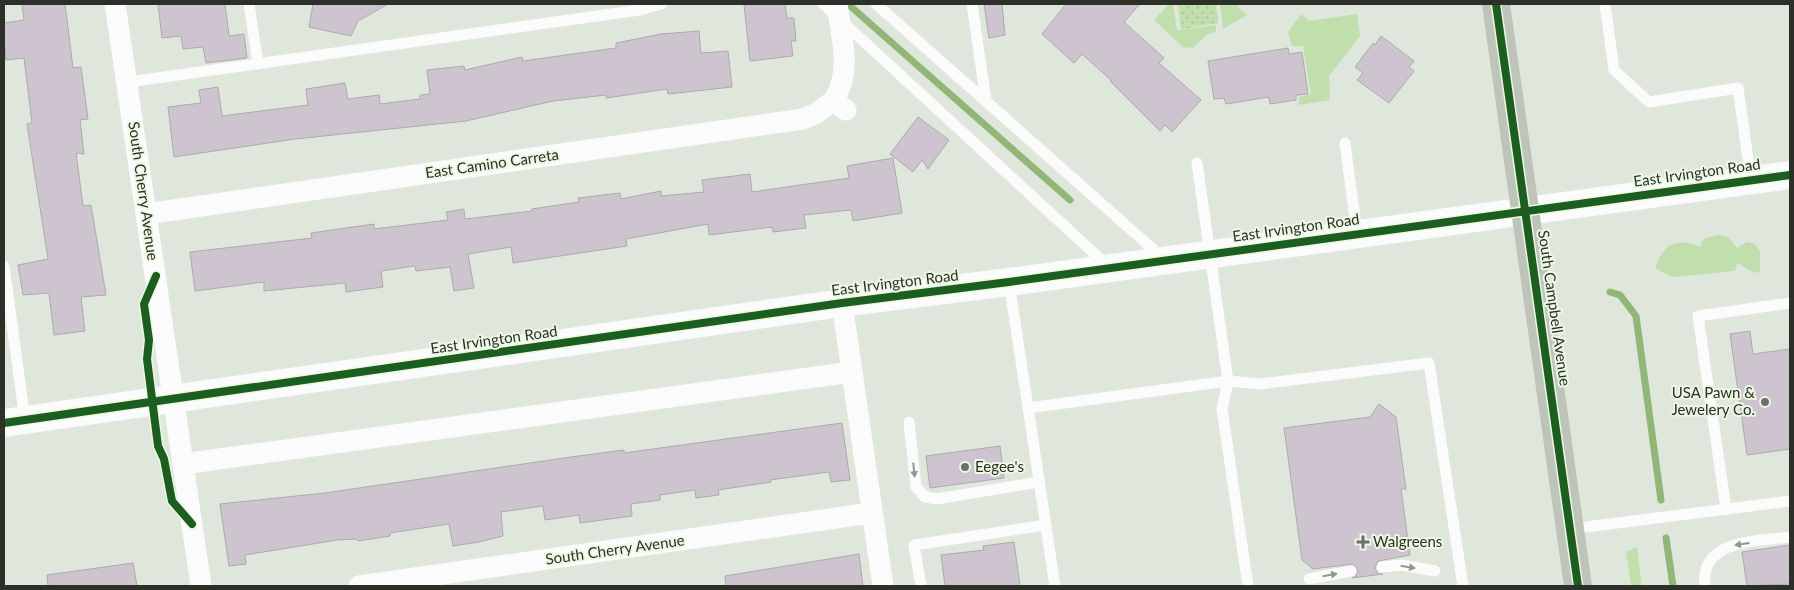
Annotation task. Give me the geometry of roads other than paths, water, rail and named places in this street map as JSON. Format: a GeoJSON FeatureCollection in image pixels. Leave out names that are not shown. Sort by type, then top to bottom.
{"type":"FeatureCollection","features":[{"type":"Feature","properties":{"kind":"main road","name":"South Campbell Avenue"},"geometry":{"type":"LineString","coordinates":[[1496,4],[1578,586]]}},
{"type":"Feature","properties":{"kind":"main road","name":"East Irvington Road"},"geometry":{"type":"LineString","coordinates":[[15,421],[174,400],[842,303],[1009,282],[1790,175]]}},
{"type":"Feature","properties":{"kind":"street","name":"South Cherry Avenue"},"geometry":{"type":"LineString","coordinates":[[115,4],[201,586]]}},
{"type":"Feature","properties":{"kind":"street","name":"East Camino Carreta"},"geometry":{"type":"LineString","coordinates":[[146,214],[803,119],[839,106],[840,91],[846,69],[838,11]]}},
{"type":"Feature","properties":{"kind":"street"},"geometry":{"type":"LineString","coordinates":[[842,303],[883,586]]}},
{"type":"Feature","properties":{"kind":"street"},"geometry":{"type":"LineString","coordinates":[[183,464],[852,372]]}},
{"type":"Feature","properties":{"kind":"street","name":"South Cherry Avenue"},"geometry":{"type":"LineString","coordinates":[[359,586],[871,513]]}},
{"type":"Feature","properties":{"kind":"lane"},"geometry":{"type":"LineString","coordinates":[[249,4],[258,64]]}},
{"type":"Feature","properties":{"kind":"lane"},"geometry":{"type":"LineString","coordinates":[[128,82],[640,10],[661,4]]}},
{"type":"Feature","properties":{"kind":"lane"},"geometry":{"type":"LineString","coordinates":[[823,4],[838,11],[1109,267]]}},
{"type":"Feature","properties":{"kind":"lane"},"geometry":{"type":"LineString","coordinates":[[876,4],[1166,260]]}},
{"type":"Feature","properties":{"kind":"lane"},"geometry":{"type":"LineString","coordinates":[[972,4],[986,101]]}},
{"type":"Feature","properties":{"kind":"lane"},"geometry":{"type":"LineString","coordinates":[[1605,4],[1614,70],[1649,102],[1738,88],[1751,180]]}},
{"type":"Feature","properties":{"kind":"lane"},"geometry":{"type":"LineString","coordinates":[[1345,144],[1357,234]]}},
{"type":"Feature","properties":{"kind":"lane"},"geometry":{"type":"LineString","coordinates":[[1197,163],[1208,254],[1228,381],[1222,409],[1248,586]]}},
{"type":"Feature","properties":{"kind":"lane"},"geometry":{"type":"LineString","coordinates":[[4,266],[15,421]]}},
{"type":"Feature","properties":{"kind":"lane"},"geometry":{"type":"LineString","coordinates":[[1009,282],[1055,586]]}},
{"type":"Feature","properties":{"kind":"lane"},"geometry":{"type":"LineString","coordinates":[[1726,509],[1698,316],[1790,303]]}},
{"type":"Feature","properties":{"kind":"lane"},"geometry":{"type":"LineString","coordinates":[[1028,408],[1228,381],[1260,384],[1429,362],[1463,586]]}},
{"type":"Feature","properties":{"kind":"lane"},"geometry":{"type":"LineString","coordinates":[[909,422],[916,487],[926,497],[938,499],[1039,482]]}},
{"type":"Feature","properties":{"kind":"lane"},"geometry":{"type":"LineString","coordinates":[[1570,530],[1790,501]]}},
{"type":"Feature","properties":{"kind":"lane"},"geometry":{"type":"LineString","coordinates":[[921,586],[914,545],[1046,525]]}},
{"type":"Feature","properties":{"kind":"lane"},"geometry":{"type":"LineString","coordinates":[[1705,586],[1707,567],[1716,553],[1730,545],[1790,537]]}},
{"type":"Feature","properties":{"kind":"lane"},"geometry":{"type":"LineString","coordinates":[[1382,567],[1402,565],[1434,571]]}},
{"type":"Feature","properties":{"kind":"lane"},"geometry":{"type":"LineString","coordinates":[[1310,579],[1351,571]]}},
{"type":"Feature","properties":{"kind":"waterway"},"geometry":{"type":"LineString","coordinates":[[848,4],[1070,200]]}},
{"type":"Feature","properties":{"kind":"waterway"},"geometry":{"type":"LineString","coordinates":[[1610,292],[1620,295],[1636,316],[1661,500]]}},
{"type":"Feature","properties":{"kind":"waterway"},"geometry":{"type":"LineString","coordinates":[[1666,538],[1673,586]]}},
{"type":"Feature","properties":{"kind":"place","name":"USA Pawn & Jewelery Co."},"geometry":{"type":"Point","coordinates":[1765,402]}},
{"type":"Feature","properties":{"kind":"place","name":"Eegee's"},"geometry":{"type":"Point","coordinates":[965,467]}},
{"type":"Feature","properties":{"kind":"place","name":"Walgreens"},"geometry":{"type":"Point","coordinates":[1363,542]}}]}
